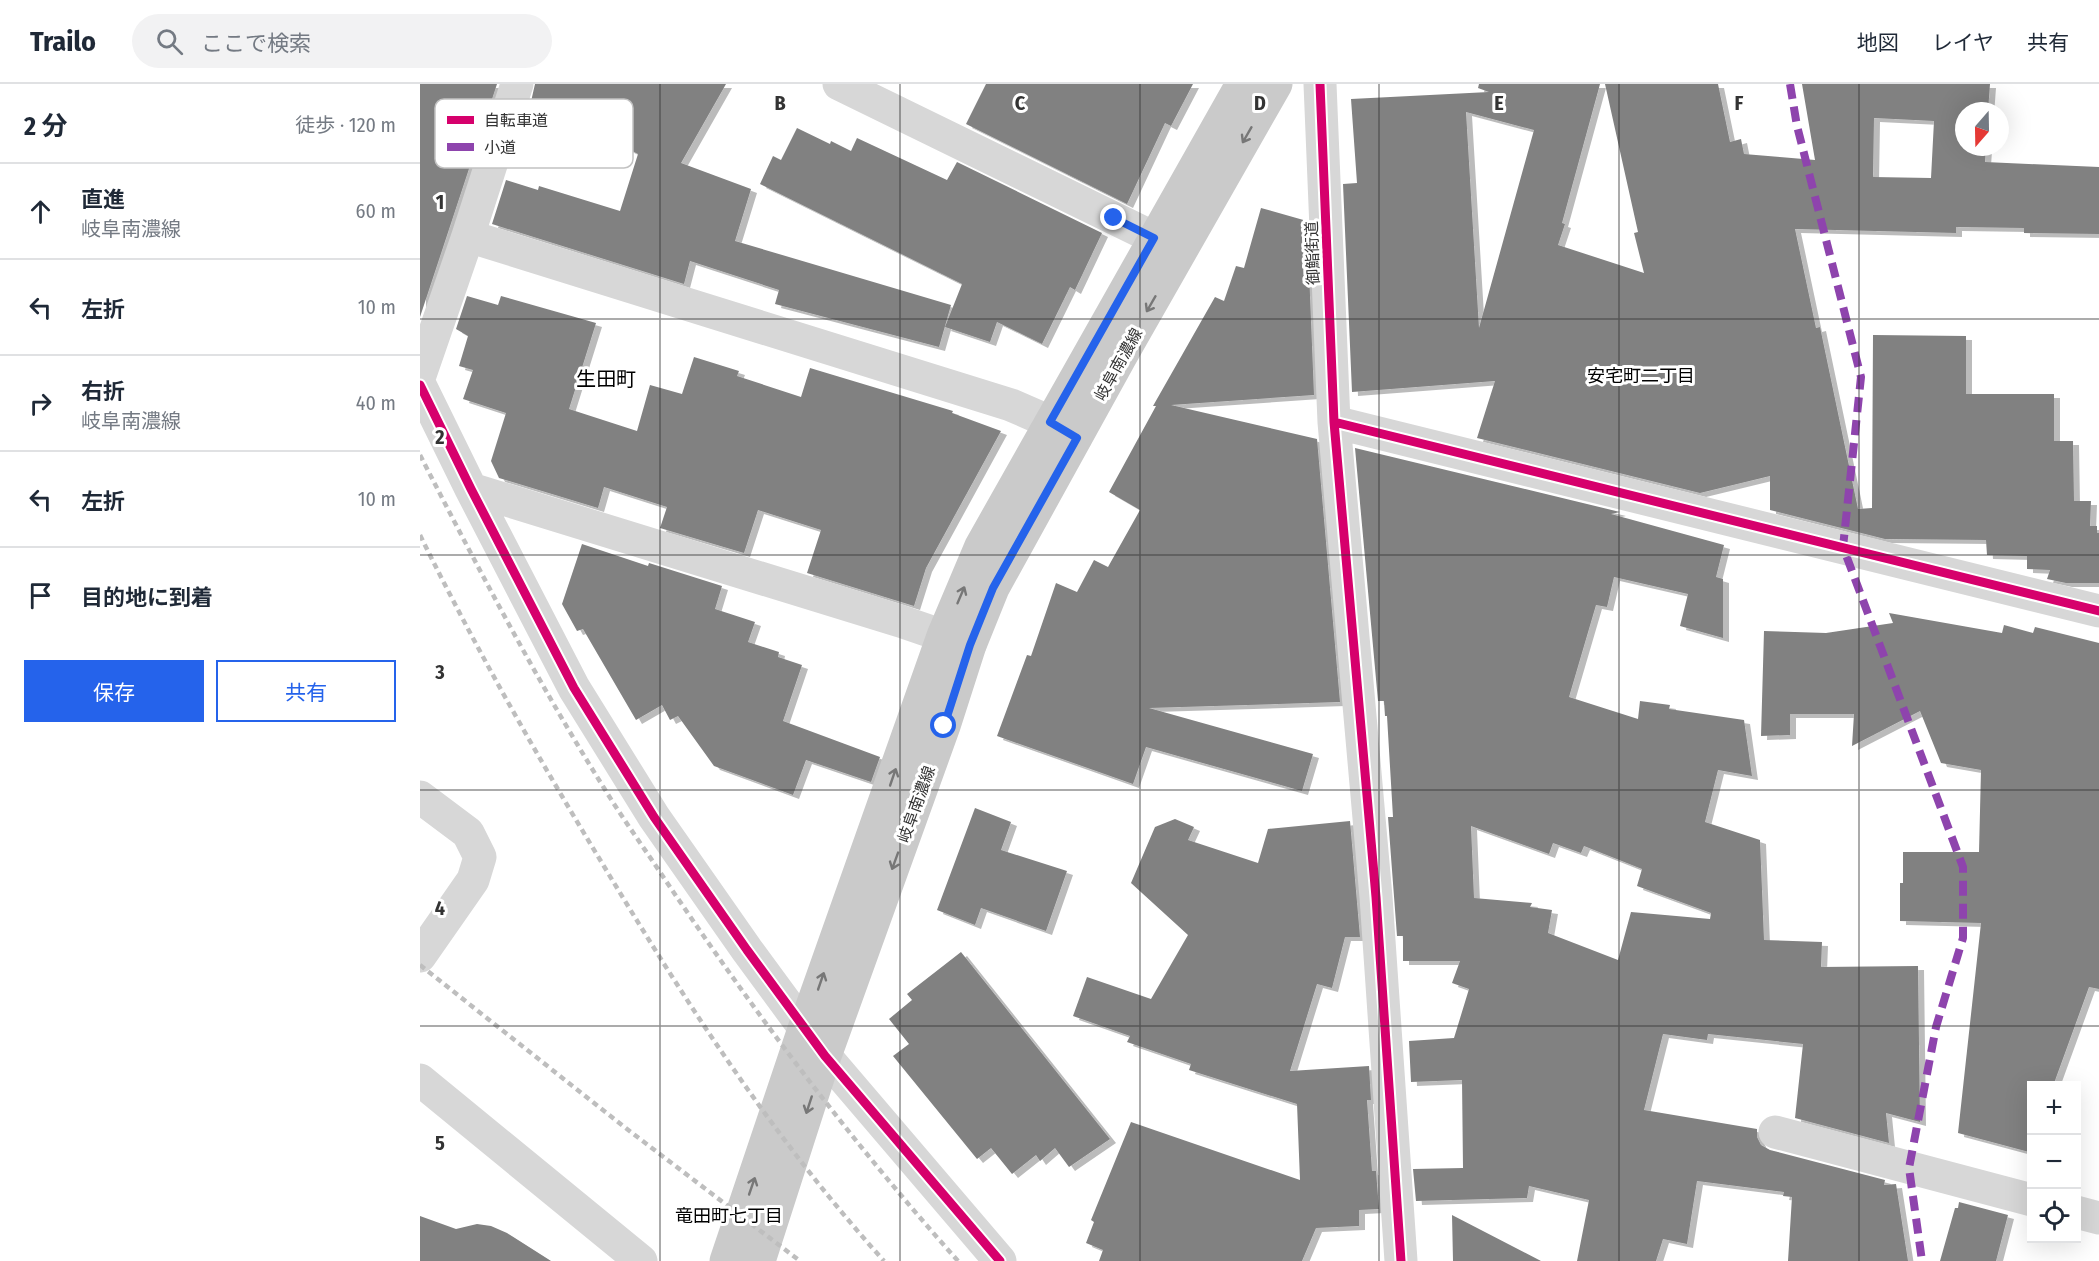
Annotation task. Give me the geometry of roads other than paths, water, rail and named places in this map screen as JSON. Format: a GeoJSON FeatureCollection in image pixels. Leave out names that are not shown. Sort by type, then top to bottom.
{"type":"FeatureCollection","features":[{"type":"Feature","properties":{"kind":"main road","name":"岐阜南濃線"},"geometry":{"type":"LineString","coordinates":[[726,1261],[804,1029],[957,641],[993,588],[1064,430],[1167,244],[1242,84]]}},
{"type":"Feature","properties":{"kind":"main road","name":"岐阜南濃線"},"geometry":{"type":"LineString","coordinates":[[1167,244],[1276,84]]}},
{"type":"Feature","properties":{"kind":"main road","name":"岐阜南濃線"},"geometry":{"type":"LineString","coordinates":[[759,1261],[825,1056],[940,737],[957,641]]}},
{"type":"Feature","properties":{"kind":"street"},"geometry":{"type":"LineString","coordinates":[[512,99],[517,84]]}},
{"type":"Feature","properties":{"kind":"street"},"geometry":{"type":"LineString","coordinates":[[839,84],[1167,244]]}},
{"type":"Feature","properties":{"kind":"street","name":"御鮨街道"},"geometry":{"type":"LineString","coordinates":[[1320,84],[1334,422],[1376,897],[1401,1261]]}},
{"type":"Feature","properties":{"kind":"street"},"geometry":{"type":"LineString","coordinates":[[420,375],[490,168]]}},
{"type":"Feature","properties":{"kind":"street"},"geometry":{"type":"LineString","coordinates":[[468,236],[1011,405],[1064,430]]}},
{"type":"Feature","properties":{"kind":"street"},"geometry":{"type":"LineString","coordinates":[[420,385],[471,489],[580,698],[654,817],[825,1056],[1000,1261]]}},
{"type":"Feature","properties":{"kind":"street"},"geometry":{"type":"LineString","coordinates":[[1334,422],[2099,611]]}},
{"type":"Feature","properties":{"kind":"street"},"geometry":{"type":"LineString","coordinates":[[471,489],[957,641]]}},
{"type":"Feature","properties":{"kind":"street"},"geometry":{"type":"LineString","coordinates":[[420,797],[468,833],[480,857],[473,880],[420,956]]}},
{"type":"Feature","properties":{"kind":"street"},"geometry":{"type":"LineString","coordinates":[[420,1080],[641,1261]]}},
{"type":"Feature","properties":{"kind":"street"},"geometry":{"type":"LineString","coordinates":[[1775,1132],[2027,1199]]}},
{"type":"Feature","properties":{"kind":"street"},"geometry":{"type":"LineString","coordinates":[[2081,1213],[2099,1218]]}},
{"type":"Feature","properties":{"kind":"railway"},"geometry":{"type":"LineString","coordinates":[[420,455],[486,582],[579,748],[611,800],[698,928],[804,1074],[879,1169],[958,1261]]}},
{"type":"Feature","properties":{"kind":"railway"},"geometry":{"type":"LineString","coordinates":[[420,535],[462,618],[530,742],[666,967],[733,1069],[805,1167],[884,1261]]}},
{"type":"Feature","properties":{"kind":"railway"},"geometry":{"type":"LineString","coordinates":[[420,965],[623,1126],[800,1261]]}},
{"type":"Feature","properties":{"kind":"district","name":"安宅町二丁目"},"geometry":{"type":"Point","coordinates":[1641,376]}},
{"type":"Feature","properties":{"kind":"district","name":"生田町"},"geometry":{"type":"Point","coordinates":[606,379]}},
{"type":"Feature","properties":{"kind":"district","name":"竜田町七丁目"},"geometry":{"type":"Point","coordinates":[729,1216]}}]}
